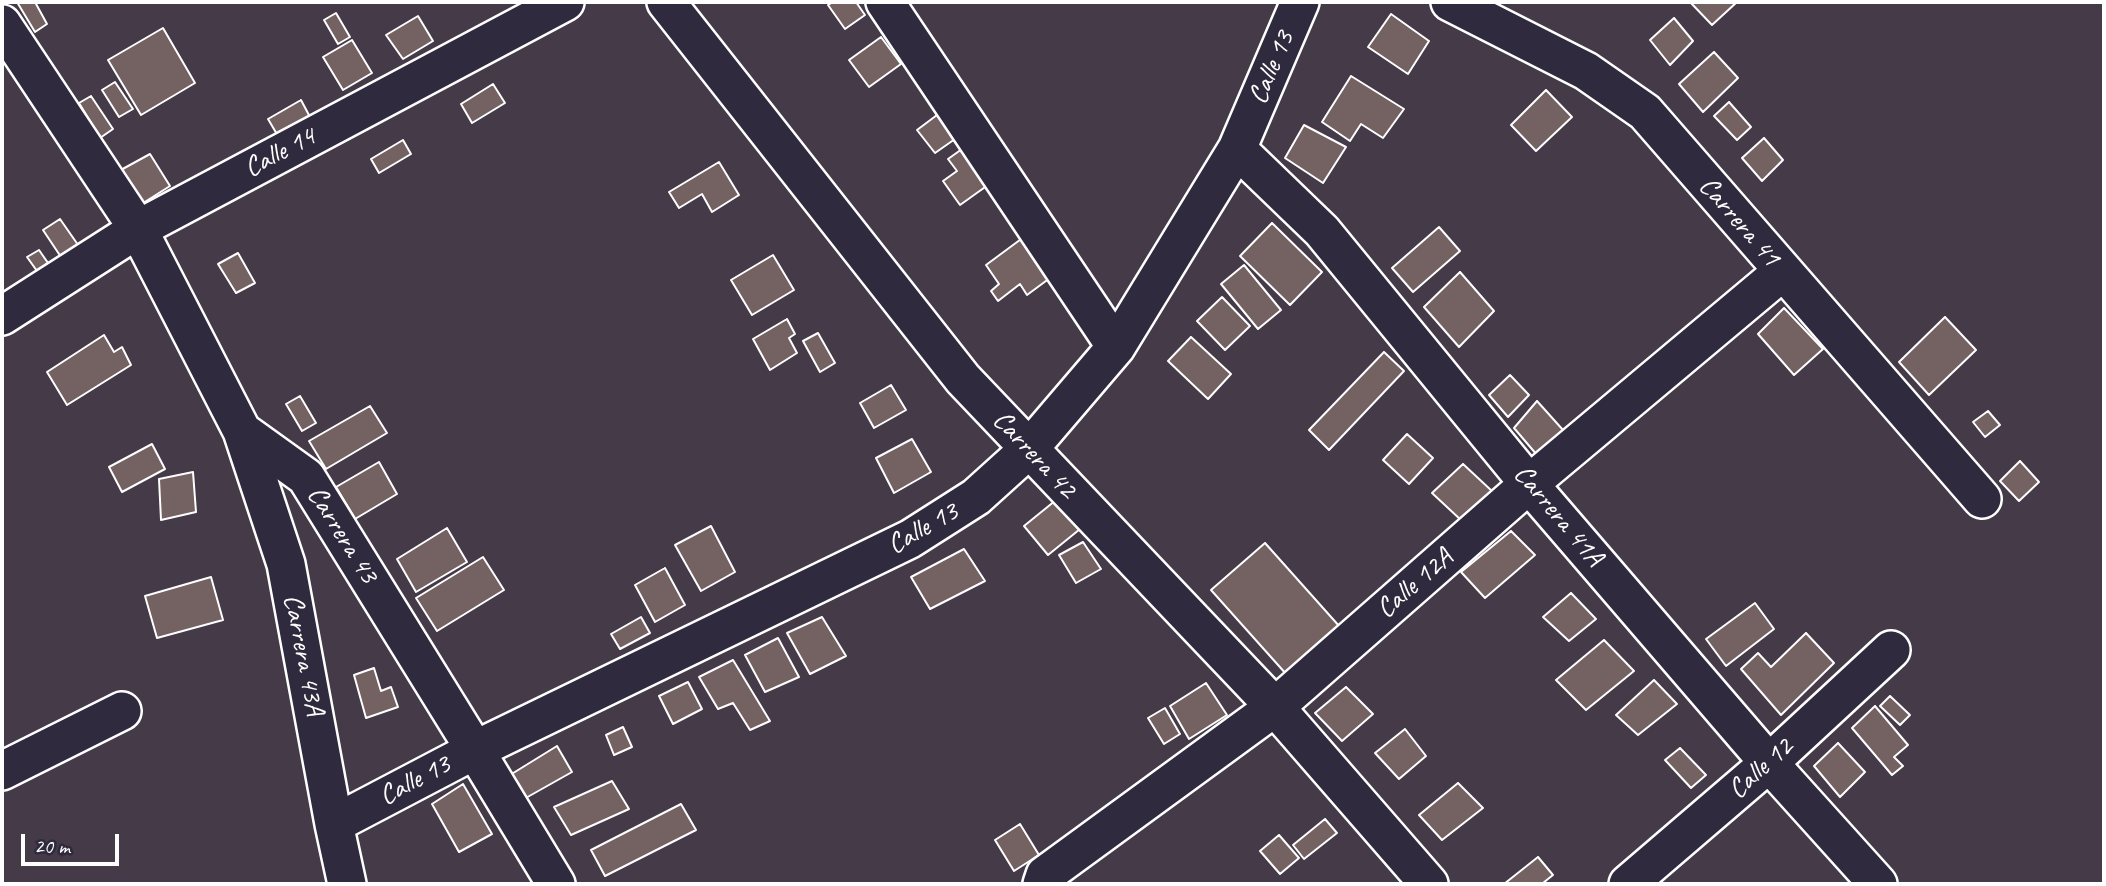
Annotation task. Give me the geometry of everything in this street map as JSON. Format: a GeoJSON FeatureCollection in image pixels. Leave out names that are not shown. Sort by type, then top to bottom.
{"type":"FeatureCollection","features":[{"type":"Feature","properties":{"kind":"street","name":"Calle 14"},"geometry":{"type":"LineString","coordinates":[[2,316],[138,229],[565,2]]}},
{"type":"Feature","properties":{"kind":"street","name":"Carrera 42"},"geometry":{"type":"LineString","coordinates":[[666,2],[963,379],[1275,707],[1429,884]]}},
{"type":"Feature","properties":{"kind":"street"},"geometry":{"type":"LineString","coordinates":[[885,2],[1116,347]]}},
{"type":"Feature","properties":{"kind":"street","name":"Calle 13"},"geometry":{"type":"LineString","coordinates":[[334,824],[475,750],[910,540],[976,497],[1028,450],[1116,347],[1237,149],[1300,2]]}},
{"type":"Feature","properties":{"kind":"street","name":"Carrera 41"},"geometry":{"type":"LineString","coordinates":[[1450,2],[1586,71],[1645,113],[1982,499]]}},
{"type":"Feature","properties":{"kind":"street","name":"Carrera 43"},"geometry":{"type":"LineString","coordinates":[[2,24],[138,229],[242,431],[306,477],[556,884]]}},
{"type":"Feature","properties":{"kind":"street","name":"Carrera 41A"},"geometry":{"type":"LineString","coordinates":[[1237,149],[1322,231],[1529,484],[1769,763],[1878,884]]}},
{"type":"Feature","properties":{"kind":"street","name":"Calle 12A"},"geometry":{"type":"LineString","coordinates":[[1042,884],[1045,874],[1275,707],[1529,484],[1782,272]]}},
{"type":"Feature","properties":{"kind":"street","name":"Carrera 43A"},"geometry":{"type":"LineString","coordinates":[[242,431],[286,564],[347,884]]}},
{"type":"Feature","properties":{"kind":"street","name":"Calle 12"},"geometry":{"type":"LineString","coordinates":[[1628,884],[1769,763],[1891,650]]}},
{"type":"Feature","properties":{"kind":"street"},"geometry":{"type":"LineString","coordinates":[[2,771],[122,711]]}},
{"type":"Feature","properties":{"kind":"building"},"geometry":{"type":"Polygon","coordinates":[[[17,2],[35,2],[47,24],[35,32],[17,2]]]}},
{"type":"Feature","properties":{"kind":"building"},"geometry":{"type":"Polygon","coordinates":[[[833,2],[856,2],[865,15],[845,29],[828,5],[833,2]]]}},
{"type":"Feature","properties":{"kind":"building"},"geometry":{"type":"Polygon","coordinates":[[[1690,2],[1737,2],[1712,25],[1690,2]]]}},
{"type":"Feature","properties":{"kind":"building"},"geometry":{"type":"Polygon","coordinates":[[[336,13],[350,37],[338,44],[324,20],[336,13]]]}},
{"type":"Feature","properties":{"kind":"building"},"geometry":{"type":"Polygon","coordinates":[[[1391,14],[1429,41],[1408,74],[1368,47],[1391,14]]]}},
{"type":"Feature","properties":{"kind":"building"},"geometry":{"type":"Polygon","coordinates":[[[418,16],[433,41],[403,59],[386,35],[418,16]]]}},
{"type":"Feature","properties":{"kind":"building"},"geometry":{"type":"Polygon","coordinates":[[[1674,18],[1693,41],[1670,65],[1650,40],[1674,18]]]}},
{"type":"Feature","properties":{"kind":"building"},"geometry":{"type":"Polygon","coordinates":[[[163,28],[195,83],[141,115],[108,60],[163,28]]]}},
{"type":"Feature","properties":{"kind":"building"},"geometry":{"type":"Polygon","coordinates":[[[881,37],[901,64],[869,87],[849,60],[881,37]]]}},
{"type":"Feature","properties":{"kind":"building"},"geometry":{"type":"Polygon","coordinates":[[[352,40],[372,73],[343,90],[323,57],[352,40]]]}},
{"type":"Feature","properties":{"kind":"building"},"geometry":{"type":"Polygon","coordinates":[[[1714,52],[1738,78],[1703,112],[1679,84],[1714,52]]]}},
{"type":"Feature","properties":{"kind":"building"},"geometry":{"type":"Polygon","coordinates":[[[1351,76],[1404,109],[1383,138],[1361,124],[1350,141],[1322,122],[1351,76]]]}},
{"type":"Feature","properties":{"kind":"building"},"geometry":{"type":"Polygon","coordinates":[[[115,82],[133,109],[119,117],[102,90],[115,82]]]}},
{"type":"Feature","properties":{"kind":"building"},"geometry":{"type":"Polygon","coordinates":[[[493,84],[505,103],[472,123],[461,104],[493,84]]]}},
{"type":"Feature","properties":{"kind":"building"},"geometry":{"type":"Polygon","coordinates":[[[1546,90],[1572,117],[1536,151],[1511,125],[1546,90]]]}},
{"type":"Feature","properties":{"kind":"building"},"geometry":{"type":"Polygon","coordinates":[[[91,96],[113,129],[100,138],[79,103],[91,96]]]}},
{"type":"Feature","properties":{"kind":"building"},"geometry":{"type":"Polygon","coordinates":[[[301,100],[310,117],[278,136],[268,119],[301,100]]]}},
{"type":"Feature","properties":{"kind":"building"},"geometry":{"type":"Polygon","coordinates":[[[1729,102],[1751,127],[1737,140],[1714,116],[1729,102]]]}},
{"type":"Feature","properties":{"kind":"building"},"geometry":{"type":"Polygon","coordinates":[[[937,115],[955,139],[935,153],[917,130],[937,115]]]}},
{"type":"Feature","properties":{"kind":"building"},"geometry":{"type":"Polygon","coordinates":[[[1304,125],[1346,147],[1323,183],[1285,158],[1304,125]]]}},
{"type":"Feature","properties":{"kind":"building"},"geometry":{"type":"Polygon","coordinates":[[[1764,138],[1783,160],[1762,181],[1742,158],[1764,138]]]}},
{"type":"Feature","properties":{"kind":"building"},"geometry":{"type":"Polygon","coordinates":[[[403,140],[411,154],[379,173],[371,159],[403,140]]]}},
{"type":"Feature","properties":{"kind":"building"},"geometry":{"type":"Polygon","coordinates":[[[962,149],[988,185],[960,205],[943,181],[957,171],[948,159],[962,149]]]}},
{"type":"Feature","properties":{"kind":"building"},"geometry":{"type":"Polygon","coordinates":[[[150,154],[170,186],[140,205],[119,171],[150,154]]]}},
{"type":"Feature","properties":{"kind":"building"},"geometry":{"type":"Polygon","coordinates":[[[719,162],[739,195],[712,212],[702,194],[679,208],[669,192],[719,162]]]}},
{"type":"Feature","properties":{"kind":"building"},"geometry":{"type":"Polygon","coordinates":[[[60,219],[83,252],[65,263],[43,230],[60,219]]]}},
{"type":"Feature","properties":{"kind":"building"},"geometry":{"type":"Polygon","coordinates":[[[1272,223],[1322,272],[1290,305],[1240,256],[1272,223]]]}},
{"type":"Feature","properties":{"kind":"building"},"geometry":{"type":"Polygon","coordinates":[[[1439,227],[1460,251],[1413,292],[1392,268],[1439,227]]]}},
{"type":"Feature","properties":{"kind":"building"},"geometry":{"type":"Polygon","coordinates":[[[1032,231],[1054,275],[1027,295],[1020,284],[998,301],[991,291],[999,284],[986,265],[1032,231]]]}},
{"type":"Feature","properties":{"kind":"building"},"geometry":{"type":"Polygon","coordinates":[[[39,250],[48,263],[37,271],[27,257],[39,250]]]}},
{"type":"Feature","properties":{"kind":"building"},"geometry":{"type":"Polygon","coordinates":[[[238,253],[255,283],[236,293],[218,264],[238,253]]]}},
{"type":"Feature","properties":{"kind":"building"},"geometry":{"type":"Polygon","coordinates":[[[773,255],[794,290],[752,315],[731,280],[773,255]]]}},
{"type":"Feature","properties":{"kind":"building"},"geometry":{"type":"Polygon","coordinates":[[[1244,265],[1281,310],[1258,329],[1221,284],[1244,265]]]}},
{"type":"Feature","properties":{"kind":"building"},"geometry":{"type":"Polygon","coordinates":[[[1460,272],[1494,311],[1459,347],[1424,307],[1460,272]]]}},
{"type":"Feature","properties":{"kind":"building"},"geometry":{"type":"Polygon","coordinates":[[[1222,297],[1250,326],[1225,350],[1197,321],[1222,297]]]}},
{"type":"Feature","properties":{"kind":"building"},"geometry":{"type":"Polygon","coordinates":[[[1784,308],[1823,349],[1794,375],[1758,334],[1784,308]]]}},
{"type":"Feature","properties":{"kind":"building"},"geometry":{"type":"Polygon","coordinates":[[[1945,317],[1976,350],[1929,395],[1899,362],[1945,317]]]}},
{"type":"Feature","properties":{"kind":"building"},"geometry":{"type":"Polygon","coordinates":[[[787,319],[795,334],[789,338],[797,353],[770,370],[753,339],[787,319]]]}},
{"type":"Feature","properties":{"kind":"building"},"geometry":{"type":"Polygon","coordinates":[[[818,333],[835,363],[820,372],[803,341],[818,333]]]}},
{"type":"Feature","properties":{"kind":"building"},"geometry":{"type":"Polygon","coordinates":[[[104,335],[114,352],[122,347],[131,365],[67,405],[47,372],[104,335]]]}},
{"type":"Feature","properties":{"kind":"building"},"geometry":{"type":"Polygon","coordinates":[[[1191,337],[1231,374],[1208,399],[1168,361],[1191,337]]]}},
{"type":"Feature","properties":{"kind":"building"},"geometry":{"type":"Polygon","coordinates":[[[1384,352],[1404,371],[1329,450],[1309,430],[1384,352]]]}},
{"type":"Feature","properties":{"kind":"building"},"geometry":{"type":"Polygon","coordinates":[[[1510,375],[1529,395],[1508,417],[1489,395],[1510,375]]]}},
{"type":"Feature","properties":{"kind":"building"},"geometry":{"type":"Polygon","coordinates":[[[891,385],[906,410],[874,428],[860,403],[891,385]]]}},
{"type":"Feature","properties":{"kind":"building"},"geometry":{"type":"Polygon","coordinates":[[[300,396],[316,423],[302,431],[286,404],[300,396]]]}},
{"type":"Feature","properties":{"kind":"building"},"geometry":{"type":"Polygon","coordinates":[[[1537,401],[1563,430],[1537,455],[1514,428],[1537,401]]]}},
{"type":"Feature","properties":{"kind":"building"},"geometry":{"type":"Polygon","coordinates":[[[370,406],[387,433],[326,469],[309,441],[370,406]]]}},
{"type":"Feature","properties":{"kind":"building"},"geometry":{"type":"Polygon","coordinates":[[[1988,411],[2000,425],[1985,437],[1973,422],[1988,411]]]}},
{"type":"Feature","properties":{"kind":"building"},"geometry":{"type":"Polygon","coordinates":[[[1407,434],[1433,458],[1409,484],[1383,460],[1407,434]]]}},
{"type":"Feature","properties":{"kind":"building"},"geometry":{"type":"Polygon","coordinates":[[[912,439],[931,472],[894,493],[876,458],[912,439]]]}},
{"type":"Feature","properties":{"kind":"building"},"geometry":{"type":"Polygon","coordinates":[[[152,444],[165,469],[122,492],[109,467],[152,444]]]}},
{"type":"Feature","properties":{"kind":"building"},"geometry":{"type":"Polygon","coordinates":[[[2020,461],[2039,482],[2019,501],[2000,481],[2020,461]]]}},
{"type":"Feature","properties":{"kind":"building"},"geometry":{"type":"Polygon","coordinates":[[[379,462],[397,494],[355,519],[336,487],[379,462]]]}},
{"type":"Feature","properties":{"kind":"building"},"geometry":{"type":"Polygon","coordinates":[[[1463,464],[1493,492],[1462,521],[1432,493],[1463,464]]]}},
{"type":"Feature","properties":{"kind":"building"},"geometry":{"type":"Polygon","coordinates":[[[193,472],[196,512],[161,520],[159,479],[193,472]]]}},
{"type":"Feature","properties":{"kind":"building"},"geometry":{"type":"Polygon","coordinates":[[[1061,496],[1085,525],[1048,555],[1024,526],[1061,496]]]}},
{"type":"Feature","properties":{"kind":"building"},"geometry":{"type":"Polygon","coordinates":[[[711,526],[735,572],[701,591],[675,545],[711,526]]]}},
{"type":"Feature","properties":{"kind":"building"},"geometry":{"type":"Polygon","coordinates":[[[447,528],[467,562],[416,592],[397,559],[447,528]]]}},
{"type":"Feature","properties":{"kind":"building"},"geometry":{"type":"Polygon","coordinates":[[[1511,531],[1535,555],[1485,598],[1461,572],[1511,531]]]}},
{"type":"Feature","properties":{"kind":"building"},"geometry":{"type":"Polygon","coordinates":[[[1083,542],[1101,569],[1076,583],[1059,555],[1083,542]]]}},
{"type":"Feature","properties":{"kind":"building"},"geometry":{"type":"Polygon","coordinates":[[[1265,543],[1340,627],[1287,675],[1211,590],[1265,543]]]}},
{"type":"Feature","properties":{"kind":"building"},"geometry":{"type":"Polygon","coordinates":[[[964,549],[985,581],[930,609],[911,577],[964,549]]]}},
{"type":"Feature","properties":{"kind":"building"},"geometry":{"type":"Polygon","coordinates":[[[483,557],[504,590],[437,631],[416,598],[483,557]]]}},
{"type":"Feature","properties":{"kind":"building"},"geometry":{"type":"Polygon","coordinates":[[[665,568],[685,605],[655,622],[635,585],[665,568]]]}},
{"type":"Feature","properties":{"kind":"building"},"geometry":{"type":"Polygon","coordinates":[[[211,577],[223,620],[157,638],[145,596],[211,577]]]}},
{"type":"Feature","properties":{"kind":"building"},"geometry":{"type":"Polygon","coordinates":[[[1571,593],[1596,619],[1569,641],[1543,617],[1571,593]]]}},
{"type":"Feature","properties":{"kind":"building"},"geometry":{"type":"Polygon","coordinates":[[[1755,603],[1774,629],[1726,666],[1706,639],[1755,603]]]}},
{"type":"Feature","properties":{"kind":"building"},"geometry":{"type":"Polygon","coordinates":[[[641,617],[650,633],[620,649],[611,634],[641,617]]]}},
{"type":"Feature","properties":{"kind":"building"},"geometry":{"type":"Polygon","coordinates":[[[822,617],[846,656],[810,674],[787,633],[822,617]]]}},
{"type":"Feature","properties":{"kind":"building"},"geometry":{"type":"Polygon","coordinates":[[[1806,633],[1834,663],[1781,715],[1741,669],[1758,653],[1771,667],[1806,633]]]}},
{"type":"Feature","properties":{"kind":"building"},"geometry":{"type":"Polygon","coordinates":[[[778,638],[799,677],[765,692],[745,655],[778,638]]]}},
{"type":"Feature","properties":{"kind":"building"},"geometry":{"type":"Polygon","coordinates":[[[1604,640],[1634,671],[1586,710],[1556,680],[1604,640]]]}},
{"type":"Feature","properties":{"kind":"building"},"geometry":{"type":"Polygon","coordinates":[[[733,660],[770,721],[750,730],[733,703],[718,709],[699,677],[733,660]]]}},
{"type":"Feature","properties":{"kind":"building"},"geometry":{"type":"Polygon","coordinates":[[[374,668],[381,691],[391,687],[398,707],[366,718],[354,675],[374,668]]]}},
{"type":"Feature","properties":{"kind":"building"},"geometry":{"type":"Polygon","coordinates":[[[1654,680],[1677,704],[1638,735],[1616,715],[1654,680]]]}},
{"type":"Feature","properties":{"kind":"building"},"geometry":{"type":"Polygon","coordinates":[[[688,682],[702,709],[673,724],[659,696],[688,682]]]}},
{"type":"Feature","properties":{"kind":"building"},"geometry":{"type":"Polygon","coordinates":[[[1206,683],[1227,715],[1189,739],[1170,706],[1206,683]]]}},
{"type":"Feature","properties":{"kind":"building"},"geometry":{"type":"Polygon","coordinates":[[[1346,687],[1373,714],[1342,741],[1315,713],[1346,687]]]}},
{"type":"Feature","properties":{"kind":"building"},"geometry":{"type":"Polygon","coordinates":[[[1890,696],[1910,715],[1900,725],[1880,706],[1890,696]]]}},
{"type":"Feature","properties":{"kind":"building"},"geometry":{"type":"Polygon","coordinates":[[[1875,706],[1908,745],[1894,757],[1903,766],[1892,775],[1852,728],[1875,706]]]}},
{"type":"Feature","properties":{"kind":"building"},"geometry":{"type":"Polygon","coordinates":[[[1165,708],[1180,734],[1164,744],[1148,718],[1165,708]]]}},
{"type":"Feature","properties":{"kind":"building"},"geometry":{"type":"Polygon","coordinates":[[[623,727],[632,747],[614,755],[606,735],[623,727]]]}},
{"type":"Feature","properties":{"kind":"building"},"geometry":{"type":"Polygon","coordinates":[[[1405,729],[1426,756],[1399,779],[1375,753],[1405,729]]]}},
{"type":"Feature","properties":{"kind":"building"},"geometry":{"type":"Polygon","coordinates":[[[1838,743],[1865,772],[1840,797],[1814,766],[1838,743]]]}},
{"type":"Feature","properties":{"kind":"building"},"geometry":{"type":"Polygon","coordinates":[[[557,746],[572,772],[524,799],[510,775],[557,746]]]}},
{"type":"Feature","properties":{"kind":"building"},"geometry":{"type":"Polygon","coordinates":[[[1680,748],[1706,775],[1691,788],[1665,760],[1680,748]]]}},
{"type":"Feature","properties":{"kind":"building"},"geometry":{"type":"Polygon","coordinates":[[[612,781],[629,809],[571,835],[554,807],[612,781]]]}},
{"type":"Feature","properties":{"kind":"building"},"geometry":{"type":"Polygon","coordinates":[[[1458,783],[1483,808],[1442,840],[1419,815],[1458,783]]]}},
{"type":"Feature","properties":{"kind":"building"},"geometry":{"type":"Polygon","coordinates":[[[463,784],[492,834],[459,852],[432,804],[463,784]]]}},
{"type":"Feature","properties":{"kind":"building"},"geometry":{"type":"Polygon","coordinates":[[[681,804],[696,830],[605,876],[591,850],[681,804]]]}},
{"type":"Feature","properties":{"kind":"building"},"geometry":{"type":"Polygon","coordinates":[[[1325,819],[1337,833],[1304,859],[1293,845],[1325,819]]]}},
{"type":"Feature","properties":{"kind":"building"},"geometry":{"type":"Polygon","coordinates":[[[1020,824],[1039,855],[1014,871],[995,840],[1020,824]]]}},
{"type":"Feature","properties":{"kind":"building"},"geometry":{"type":"Polygon","coordinates":[[[1279,835],[1299,858],[1280,874],[1260,851],[1279,835]]]}},
{"type":"Feature","properties":{"kind":"building"},"geometry":{"type":"Polygon","coordinates":[[[1538,857],[1553,875],[1544,884],[1504,884],[1538,857]]]}}]}
